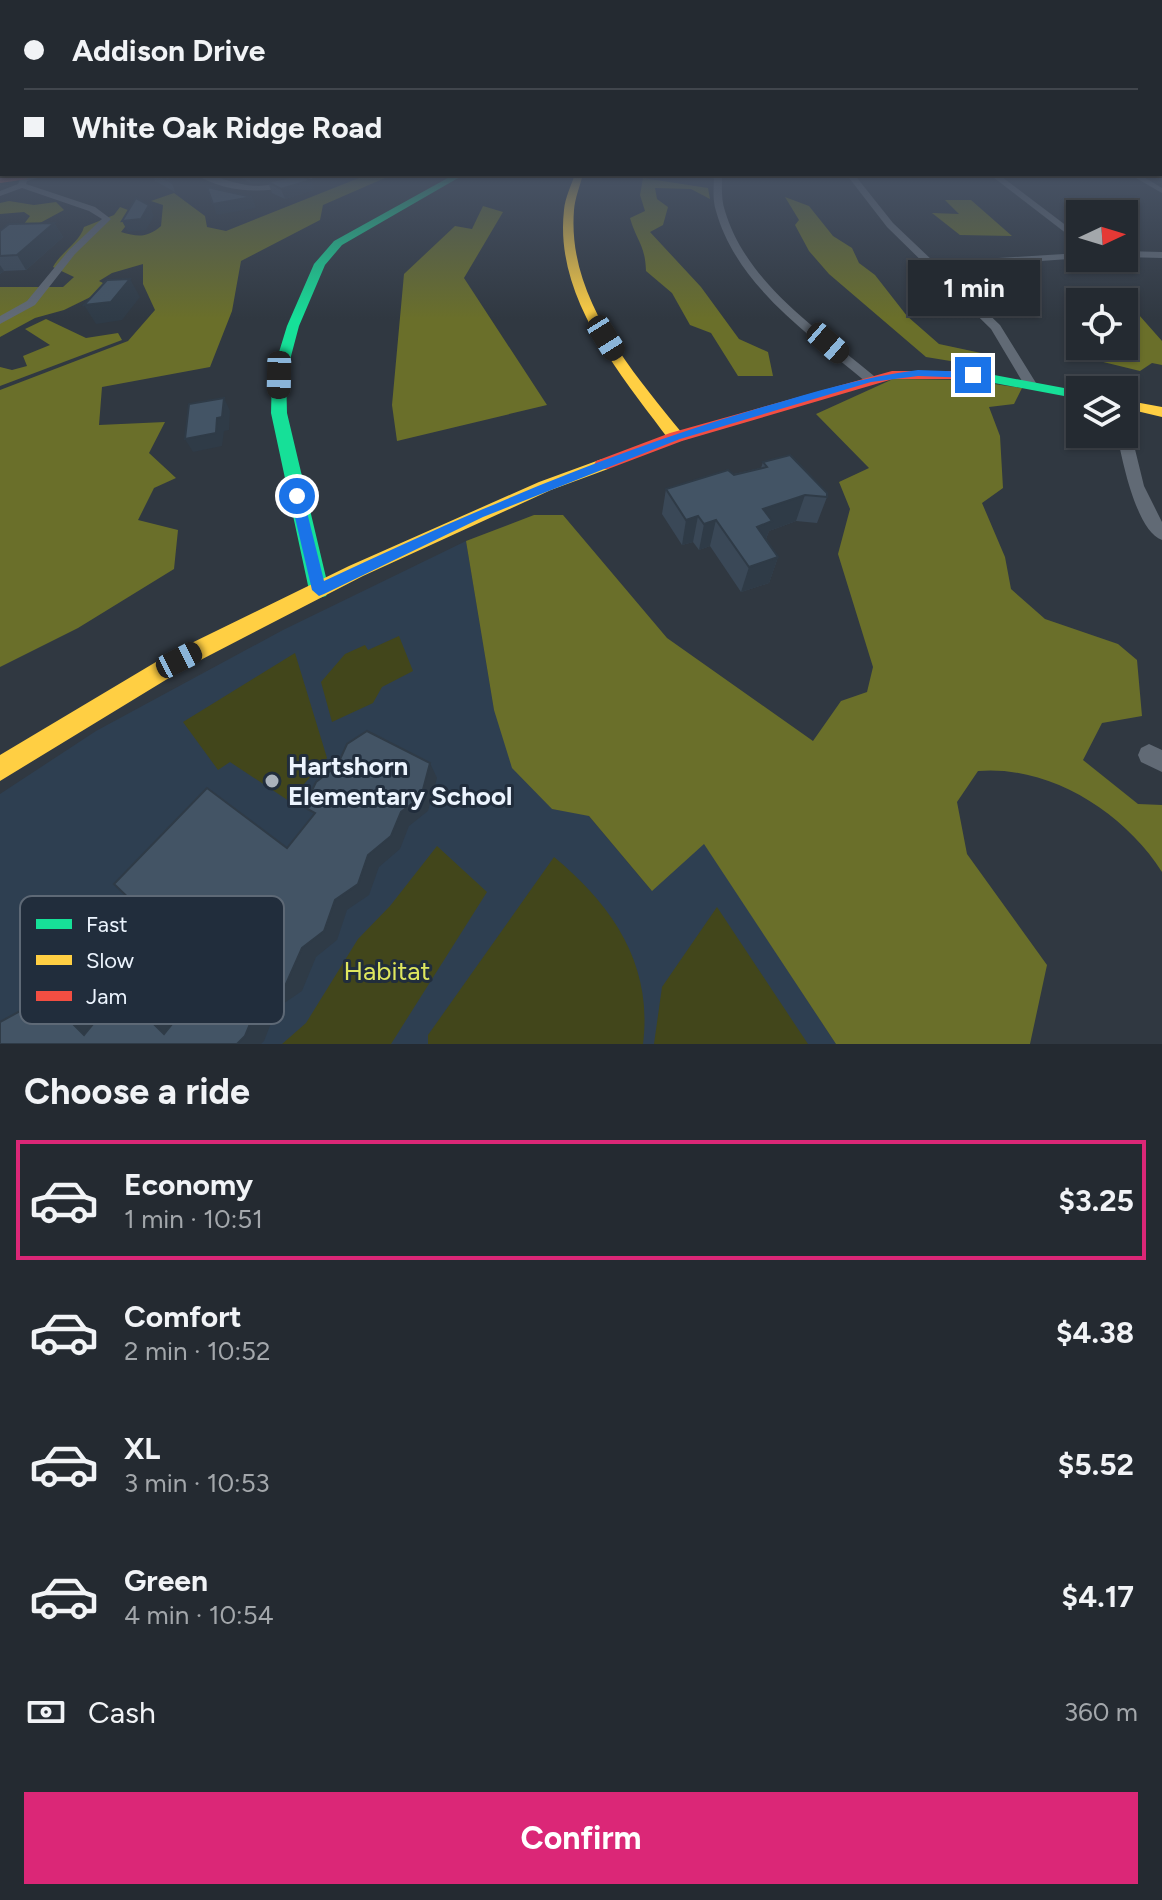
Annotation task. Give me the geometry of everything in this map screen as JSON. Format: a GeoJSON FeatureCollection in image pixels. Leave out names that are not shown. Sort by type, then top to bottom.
{"type":"FeatureCollection","features":[{"type":"Feature","properties":{"kind":"street"},"geometry":{"type":"LineString","coordinates":[[0,321],[31,303],[64,260],[104,222]]}},
{"type":"Feature","properties":{"kind":"street"},"geometry":{"type":"LineString","coordinates":[[319,590],[279,413],[279,375],[293,326],[320,264],[338,243],[376,222]]}},
{"type":"Feature","properties":{"kind":"street"},"geometry":{"type":"LineString","coordinates":[[570,222],[573,254],[583,295],[629,375],[676,437]]}},
{"type":"Feature","properties":{"kind":"street"},"geometry":{"type":"LineString","coordinates":[[724,222],[760,282],[870,379]]}},
{"type":"Feature","properties":{"kind":"street"},"geometry":{"type":"LineString","coordinates":[[887,222],[996,327],[1030,383]]}},
{"type":"Feature","properties":{"kind":"street"},"geometry":{"type":"LineString","coordinates":[[1138,254],[1162,255]]}},
{"type":"Feature","properties":{"kind":"street"},"geometry":{"type":"LineString","coordinates":[[932,265],[1066,257]]}},
{"type":"Feature","properties":{"kind":"street"},"geometry":{"type":"LineString","coordinates":[[0,769],[166,668],[319,590],[478,514],[676,437],[892,375],[948,374],[1030,383],[1066,392]]}},
{"type":"Feature","properties":{"kind":"street"},"geometry":{"type":"LineString","coordinates":[[1138,407],[1162,412]]}},
{"type":"Feature","properties":{"kind":"street"},"geometry":{"type":"LineString","coordinates":[[1127,448],[1132,480],[1148,516],[1162,534]]}},
{"type":"Feature","properties":{"kind":"shaded area","name":"Hartshorn Elementary School"},"geometry":{"type":"Polygon","coordinates":[[[466,541],[494,710],[552,809],[588,815],[651,890],[704,843],[836,1044],[0,1044],[0,794],[96,731],[283,630],[466,541]]]}},
{"type":"Feature","properties":{"kind":"green space"},"geometry":{"type":"Polygon","coordinates":[[[97,222],[129,222],[121,232],[137,235],[156,230],[161,222],[206,222],[207,227],[226,231],[249,222],[317,222],[241,261],[232,311],[210,367],[102,387],[99,425],[165,422],[149,453],[176,478],[154,488],[138,520],[178,530],[174,569],[78,628],[0,667],[0,390],[128,341],[155,310],[143,284],[143,264],[112,273],[99,281],[111,287],[64,310],[35,318],[0,337],[0,287],[63,287],[74,277],[53,267],[84,227],[97,222]]]}},
{"type":"Feature","properties":{"kind":"green space"},"geometry":{"type":"Polygon","coordinates":[[[475,222],[497,222],[464,278],[547,405],[397,441],[392,405],[404,274],[455,226],[472,229],[475,222]]]}},
{"type":"Feature","properties":{"kind":"green space"},"geometry":{"type":"Polygon","coordinates":[[[631,222],[664,222],[650,232],[701,287],[739,339],[768,352],[773,376],[738,376],[711,333],[690,325],[672,293],[646,271],[631,222]]]}},
{"type":"Feature","properties":{"kind":"green space"},"geometry":{"type":"Polygon","coordinates":[[[798,222],[822,222],[833,236],[852,248],[859,263],[875,275],[907,316],[939,344],[981,353],[987,367],[926,357],[829,274],[809,251],[795,225],[798,222]]]}},
{"type":"Feature","properties":{"kind":"green space"},"geometry":{"type":"Polygon","coordinates":[[[943,222],[996,222],[1012,236],[960,235],[943,222]]]}},
{"type":"Feature","properties":{"kind":"green space"},"geometry":{"type":"Polygon","coordinates":[[[1138,315],[1162,341],[1162,365],[1152,363],[1140,371],[1095,360],[1138,360],[1138,315]]]}},
{"type":"Feature","properties":{"kind":"green space"},"geometry":{"type":"Polygon","coordinates":[[[46,319],[86,338],[118,333],[122,340],[0,386],[0,367],[12,370],[27,366],[23,356],[50,345],[25,329],[46,319]]]}},
{"type":"Feature","properties":{"kind":"green space"},"geometry":{"type":"Polygon","coordinates":[[[893,379],[967,380],[1022,388],[1014,404],[989,407],[1000,436],[1003,488],[982,503],[1005,557],[1011,589],[1045,619],[1118,644],[1137,660],[1142,716],[1102,723],[1083,760],[1138,804],[1162,805],[1162,872],[1146,850],[1106,812],[1057,784],[1005,771],[978,771],[957,802],[967,854],[1047,965],[1030,1044],[836,1044],[704,844],[652,891],[589,816],[552,809],[512,768],[494,710],[466,541],[534,515],[563,515],[667,638],[813,741],[841,701],[867,692],[873,667],[838,554],[850,509],[839,482],[869,468],[816,414],[893,379]]]}},
{"type":"Feature","properties":{"kind":"green space"},"geometry":{"type":"Polygon","coordinates":[[[399,636],[413,671],[382,687],[373,703],[332,722],[321,682],[345,654],[365,645],[368,650],[399,636]]]}},
{"type":"Feature","properties":{"kind":"green space"},"geometry":{"type":"Polygon","coordinates":[[[295,653],[327,758],[289,801],[230,762],[218,770],[183,722],[295,653]]]}},
{"type":"Feature","properties":{"kind":"green space","name":"Habitat"},"geometry":{"type":"Polygon","coordinates":[[[437,846],[487,892],[391,1044],[282,1044],[306,1023],[358,939],[390,906],[437,846]]]}},
{"type":"Feature","properties":{"kind":"green space"},"geometry":{"type":"Polygon","coordinates":[[[554,857],[594,895],[624,938],[635,962],[641,988],[643,1044],[428,1044],[428,1035],[554,857]]]}},
{"type":"Feature","properties":{"kind":"green space"},"geometry":{"type":"Polygon","coordinates":[[[717,907],[808,1044],[654,1044],[662,987],[717,907]]]}},
{"type":"Feature","properties":{"kind":"building"},"geometry":{"type":"Polygon","coordinates":[[[54,223],[17,255],[0,256],[0,231],[9,224],[54,223]]]}},
{"type":"Feature","properties":{"kind":"building"},"geometry":{"type":"Polygon","coordinates":[[[130,279],[111,302],[84,305],[107,280],[130,279]]]}},
{"type":"Feature","properties":{"kind":"building"},"geometry":{"type":"Polygon","coordinates":[[[224,398],[216,433],[185,439],[189,404],[224,398]]]}},
{"type":"Feature","properties":{"kind":"building"},"geometry":{"type":"Polygon","coordinates":[[[790,455],[827,493],[827,497],[805,495],[763,509],[772,521],[757,527],[778,557],[749,567],[716,520],[704,524],[698,516],[686,520],[666,489],[728,470],[734,475],[767,467],[763,462],[790,455]]]}},
{"type":"Feature","properties":{"kind":"building"},"geometry":{"type":"Polygon","coordinates":[[[367,731],[430,763],[421,797],[401,812],[391,836],[368,855],[358,884],[335,900],[324,931],[302,948],[284,985],[284,896],[127,896],[114,884],[207,788],[287,848],[315,813],[304,807],[316,782],[337,766],[347,744],[367,731]]]}},
{"type":"Feature","properties":{"kind":"building"},"geometry":{"type":"Polygon","coordinates":[[[20,1011],[20,1024],[73,1024],[84,1035],[93,1024],[154,1024],[164,1034],[172,1024],[250,1024],[237,1044],[0,1044],[0,1022],[20,1011]]]}},
{"type":"Feature","properties":{"kind":"traffic: fast"},"geometry":{"type":"LineString","coordinates":[[319,590],[279,413],[279,375],[293,326],[320,264],[338,243],[376,222]]}},
{"type":"Feature","properties":{"kind":"traffic: fast"},"geometry":{"type":"LineString","coordinates":[[973,375],[1066,392]]}},
{"type":"Feature","properties":{"kind":"traffic: slow"},"geometry":{"type":"LineString","coordinates":[[569,222],[575,272],[586,302],[618,360],[676,437]]}},
{"type":"Feature","properties":{"kind":"traffic: slow"},"geometry":{"type":"LineString","coordinates":[[1138,407],[1162,412]]}},
{"type":"Feature","properties":{"kind":"traffic: slow"},"geometry":{"type":"LineString","coordinates":[[0,769],[179,660],[356,571],[545,486],[602,465]]}},
{"type":"Feature","properties":{"kind":"traffic: jam"},"geometry":{"type":"LineString","coordinates":[[602,465],[676,437],[892,375],[973,375]]}},
{"type":"Feature","properties":{"kind":"place","name":"Hartshorn Elementary School"},"geometry":{"type":"Point","coordinates":[272,781]}},
{"type":"Feature","properties":{"kind":"route"},"geometry":{"type":"LineString","coordinates":[[297,496],[319,590],[478,514],[676,437],[870,379],[918,373],[973,375]]}}]}
